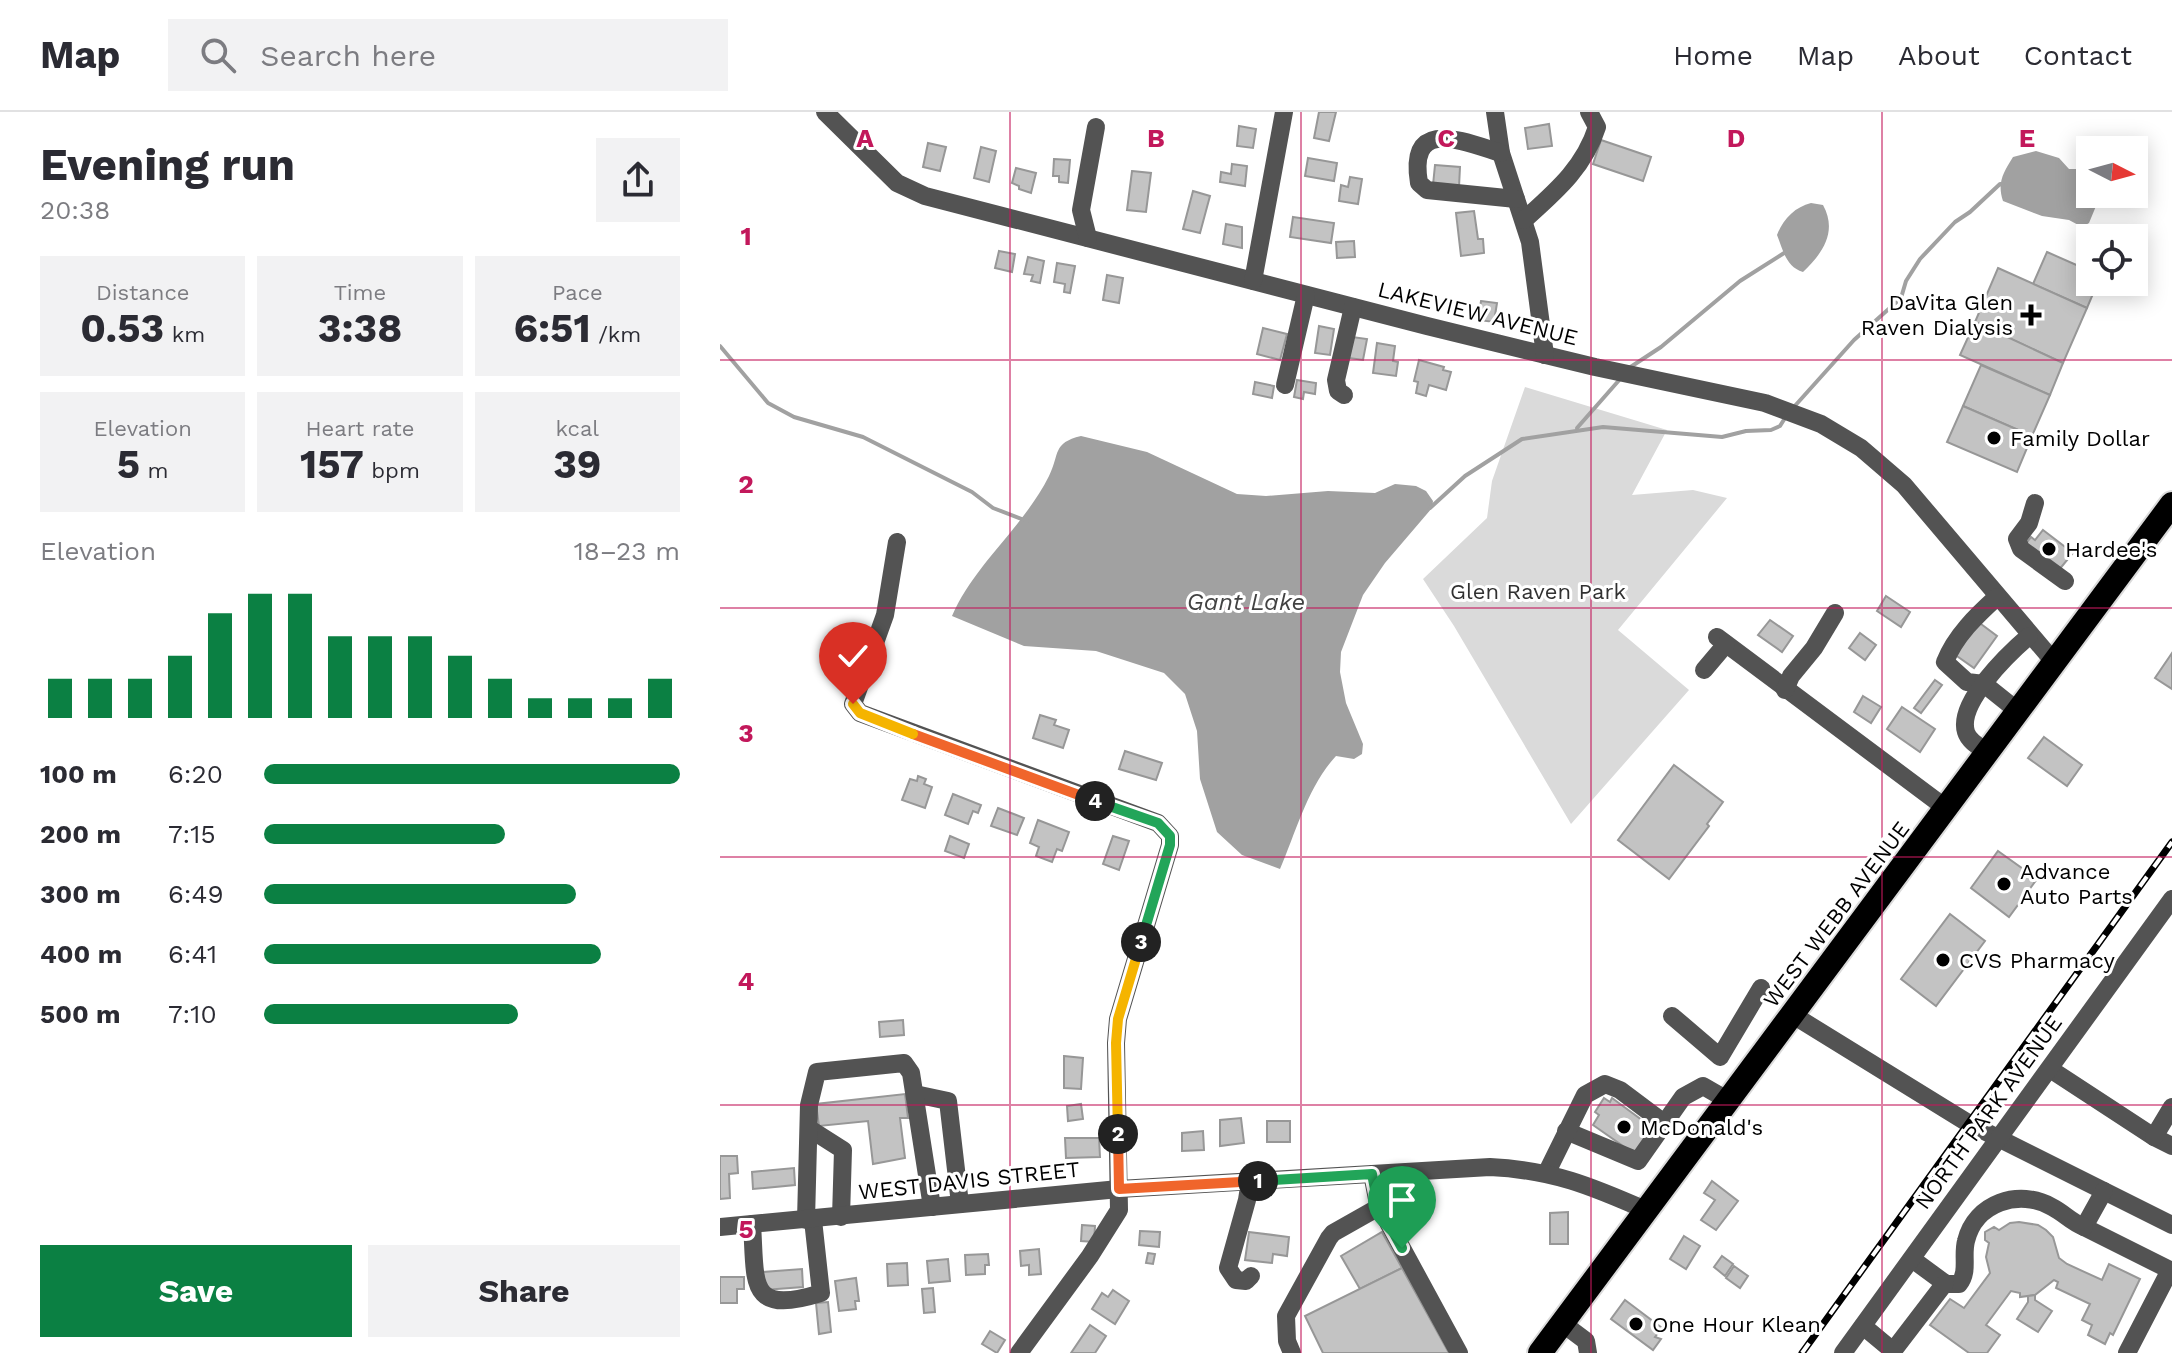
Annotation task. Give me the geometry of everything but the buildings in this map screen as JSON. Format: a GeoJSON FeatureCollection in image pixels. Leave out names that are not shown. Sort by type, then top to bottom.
{"type":"FeatureCollection","features":[{"type":"Feature","properties":{"kind":"highway","name":"WEST WEBB AVENUE"},"geometry":{"type":"LineString","coordinates":[[1540,1353],[2172,504]]}},
{"type":"Feature","properties":{"kind":"street","name":"LAKEVIEW AVENUE"},"geometry":{"type":"LineString","coordinates":[[825,112],[897,183],[913,191],[1545,355],[1765,403],[1821,424],[1861,448],[1904,485],[2055,663]]}},
{"type":"Feature","properties":{"kind":"street"},"geometry":{"type":"LineString","coordinates":[[1253,281],[1284,112]]}},
{"type":"Feature","properties":{"kind":"street"},"geometry":{"type":"LineString","coordinates":[[1495,112],[1501,153],[1530,242],[1545,355]]}},
{"type":"Feature","properties":{"kind":"street"},"geometry":{"type":"LineString","coordinates":[[1524,220],[1573,174],[1591,146],[1597,127],[1589,112]]}},
{"type":"Feature","properties":{"kind":"street"},"geometry":{"type":"LineString","coordinates":[[1088,238],[1081,210],[1096,127]]}},
{"type":"Feature","properties":{"kind":"street"},"geometry":{"type":"LineString","coordinates":[[1501,153],[1451,139],[1426,141],[1420,149],[1416,166],[1419,183],[1427,190],[1516,199]]}},
{"type":"Feature","properties":{"kind":"street"},"geometry":{"type":"LineString","coordinates":[[1285,385],[1306,295]]}},
{"type":"Feature","properties":{"kind":"street"},"geometry":{"type":"LineString","coordinates":[[1344,395],[1338,391],[1336,380],[1353,307]]}},
{"type":"Feature","properties":{"kind":"street"},"geometry":{"type":"LineString","coordinates":[[2035,503],[2029,523],[2017,539],[2021,549],[2065,581]]}},
{"type":"Feature","properties":{"kind":"street"},"geometry":{"type":"LineString","coordinates":[[897,542],[885,615],[853,704],[860,713],[1158,823],[1170,836],[1170,845],[1118,1019],[1119,1210],[1090,1256],[1019,1353]]}},
{"type":"Feature","properties":{"kind":"street"},"geometry":{"type":"LineString","coordinates":[[1997,597],[1976,616],[1950,649],[1945,662],[2019,712]]}},
{"type":"Feature","properties":{"kind":"street"},"geometry":{"type":"LineString","coordinates":[[1785,690],[1791,676],[1814,648],[1835,613]]}},
{"type":"Feature","properties":{"kind":"street"},"geometry":{"type":"LineString","coordinates":[[1989,753],[1969,740],[1964,729],[1975,683],[2029,636]]}},
{"type":"Feature","properties":{"kind":"street"},"geometry":{"type":"LineString","coordinates":[[1704,670],[1722,640],[1947,809]]}},
{"type":"Feature","properties":{"kind":"street","name":"NORTH PARK AVENUE"},"geometry":{"type":"LineString","coordinates":[[1843,1353],[2172,899]]}},
{"type":"Feature","properties":{"kind":"street"},"geometry":{"type":"LineString","coordinates":[[1566,1131],[1638,1161],[1683,1097],[1703,1086],[1761,988]]}},
{"type":"Feature","properties":{"kind":"street"},"geometry":{"type":"LineString","coordinates":[[1793,1015],[1955,1116],[2172,1225]]}},
{"type":"Feature","properties":{"kind":"street"},"geometry":{"type":"LineString","coordinates":[[1672,1016],[1720,1057]]}},
{"type":"Feature","properties":{"kind":"street"},"geometry":{"type":"LineString","coordinates":[[752,1224],[756,1282],[761,1294],[773,1300],[796,1301],[821,1293],[810,1220],[809,1105],[817,1072],[904,1063],[911,1073],[932,1207]]}},
{"type":"Feature","properties":{"kind":"street"},"geometry":{"type":"LineString","coordinates":[[2050,1069],[2172,1146]]}},
{"type":"Feature","properties":{"kind":"street"},"geometry":{"type":"LineString","coordinates":[[1547,1172],[1585,1095],[1605,1084],[1620,1090],[1664,1123]]}},
{"type":"Feature","properties":{"kind":"street"},"geometry":{"type":"LineString","coordinates":[[1703,1086],[1729,1101]]}},
{"type":"Feature","properties":{"kind":"street"},"geometry":{"type":"LineString","coordinates":[[915,1094],[948,1101],[960,1204]]}},
{"type":"Feature","properties":{"kind":"street"},"geometry":{"type":"LineString","coordinates":[[2154,1137],[2172,1107]]}},
{"type":"Feature","properties":{"kind":"street"},"geometry":{"type":"LineString","coordinates":[[810,1129],[843,1150],[841,1217]]}},
{"type":"Feature","properties":{"kind":"street","name":"WEST DAVIS STREET"},"geometry":{"type":"LineString","coordinates":[[720,1227],[1119,1189],[1490,1167],[1547,1172],[1648,1211]]}},
{"type":"Feature","properties":{"kind":"street"},"geometry":{"type":"LineString","coordinates":[[1372,1174],[1379,1207],[1459,1353]]}},
{"type":"Feature","properties":{"kind":"street"},"geometry":{"type":"LineString","coordinates":[[1250,1181],[1228,1268],[1236,1280],[1246,1281],[1251,1276]]}},
{"type":"Feature","properties":{"kind":"street"},"geometry":{"type":"LineString","coordinates":[[2084,1227],[2104,1191]]}},
{"type":"Feature","properties":{"kind":"street"},"geometry":{"type":"LineString","coordinates":[[1912,1259],[1945,1283],[1959,1284],[1962,1281],[1966,1241],[1983,1212],[1994,1203],[2016,1199],[2042,1203],[2170,1270],[2127,1353]]}},
{"type":"Feature","properties":{"kind":"street"},"geometry":{"type":"LineString","coordinates":[[1292,1353],[1287,1341],[1286,1316],[1329,1238],[1379,1207]]}},
{"type":"Feature","properties":{"kind":"street"},"geometry":{"type":"LineString","coordinates":[[1863,1326],[1885,1350],[1893,1351],[1945,1283]]}},
{"type":"Feature","properties":{"kind":"street"},"geometry":{"type":"LineString","coordinates":[[1562,1323],[1586,1341],[1588,1353]]}},
{"type":"Feature","properties":{"kind":"green space","name":"Glen Raven Park"},"geometry":{"type":"Polygon","coordinates":[[[1525,387],[1667,430],[1632,495],[1693,490],[1727,498],[1618,630],[1689,690],[1571,824],[1423,579],[1487,518],[1492,481],[1525,387]]]}},
{"type":"Feature","properties":{"kind":"water"},"geometry":{"type":"Polygon","coordinates":[[[2036,151],[2059,158],[2069,169],[2076,169],[2076,208],[2095,208],[2089,223],[2076,224],[2042,216],[2003,201],[2002,178],[2013,157],[2036,151]]]}},
{"type":"Feature","properties":{"kind":"water"},"geometry":{"type":"Polygon","coordinates":[[[1811,203],[1823,205],[1829,224],[1828,233],[1822,250],[1803,272],[1789,262],[1777,235],[1790,214],[1811,203]]]}},
{"type":"Feature","properties":{"kind":"water","name":"Gant Lake"},"geometry":{"type":"Polygon","coordinates":[[[1081,436],[1147,452],[1237,494],[1375,493],[1395,484],[1416,486],[1426,491],[1433,501],[1432,508],[1385,563],[1363,595],[1341,652],[1340,672],[1346,703],[1363,744],[1362,754],[1354,759],[1336,756],[1326,768],[1310,795],[1280,869],[1242,855],[1217,832],[1200,779],[1197,731],[1185,694],[1164,673],[1096,651],[1024,646],[952,616],[973,579],[1038,495],[1058,450],[1065,442],[1081,436]]]}},
{"type":"Feature","properties":{"kind":"waterway"},"geometry":{"type":"LineString","coordinates":[[1793,408],[1854,340],[1901,298],[1906,281],[1920,259],[1955,222],[2000,184],[2003,185]]}},
{"type":"Feature","properties":{"kind":"waterway"},"geometry":{"type":"LineString","coordinates":[[1629,368],[1661,347],[1740,281],[1789,250]]}},
{"type":"Feature","properties":{"kind":"waterway"},"geometry":{"type":"LineString","coordinates":[[720,346],[768,403],[794,417],[863,437],[972,492],[993,508],[1027,521]]}},
{"type":"Feature","properties":{"kind":"waterway"},"geometry":{"type":"LineString","coordinates":[[1577,428],[1621,378]]}},
{"type":"Feature","properties":{"kind":"waterway"},"geometry":{"type":"LineString","coordinates":[[1430,508],[1465,476],[1522,439],[1603,427],[1722,437],[1746,431],[1771,430],[1780,426],[1785,418]]}},
{"type":"Feature","properties":{"kind":"railway"},"geometry":{"type":"LineString","coordinates":[[1802,1353],[2172,842]]}},
{"type":"Feature","properties":{"kind":"place","name":"DaVita Glen Raven Dialysis"},"geometry":{"type":"Point","coordinates":[2031,315]}},
{"type":"Feature","properties":{"kind":"place","name":"Family Dollar"},"geometry":{"type":"Point","coordinates":[1994,438]}},
{"type":"Feature","properties":{"kind":"place","name":"Hardee's"},"geometry":{"type":"Point","coordinates":[2049,549]}},
{"type":"Feature","properties":{"kind":"place","name":"Advance Auto Parts"},"geometry":{"type":"Point","coordinates":[2004,884]}},
{"type":"Feature","properties":{"kind":"place","name":"CVS Pharmacy"},"geometry":{"type":"Point","coordinates":[1943,960]}},
{"type":"Feature","properties":{"kind":"place","name":"McDonald's"},"geometry":{"type":"Point","coordinates":[1624,1127]}},
{"type":"Feature","properties":{"kind":"place","name":"One Hour Klean"},"geometry":{"type":"Point","coordinates":[1636,1324]}},
{"type":"Feature","properties":{"kind":"route"},"geometry":{"type":"LineString","coordinates":[[853,704],[860,713],[913,734],[1158,823],[1170,836],[1170,845],[1118,1019],[1119,1189],[1372,1174],[1378,1204],[1402,1248]]}}]}
